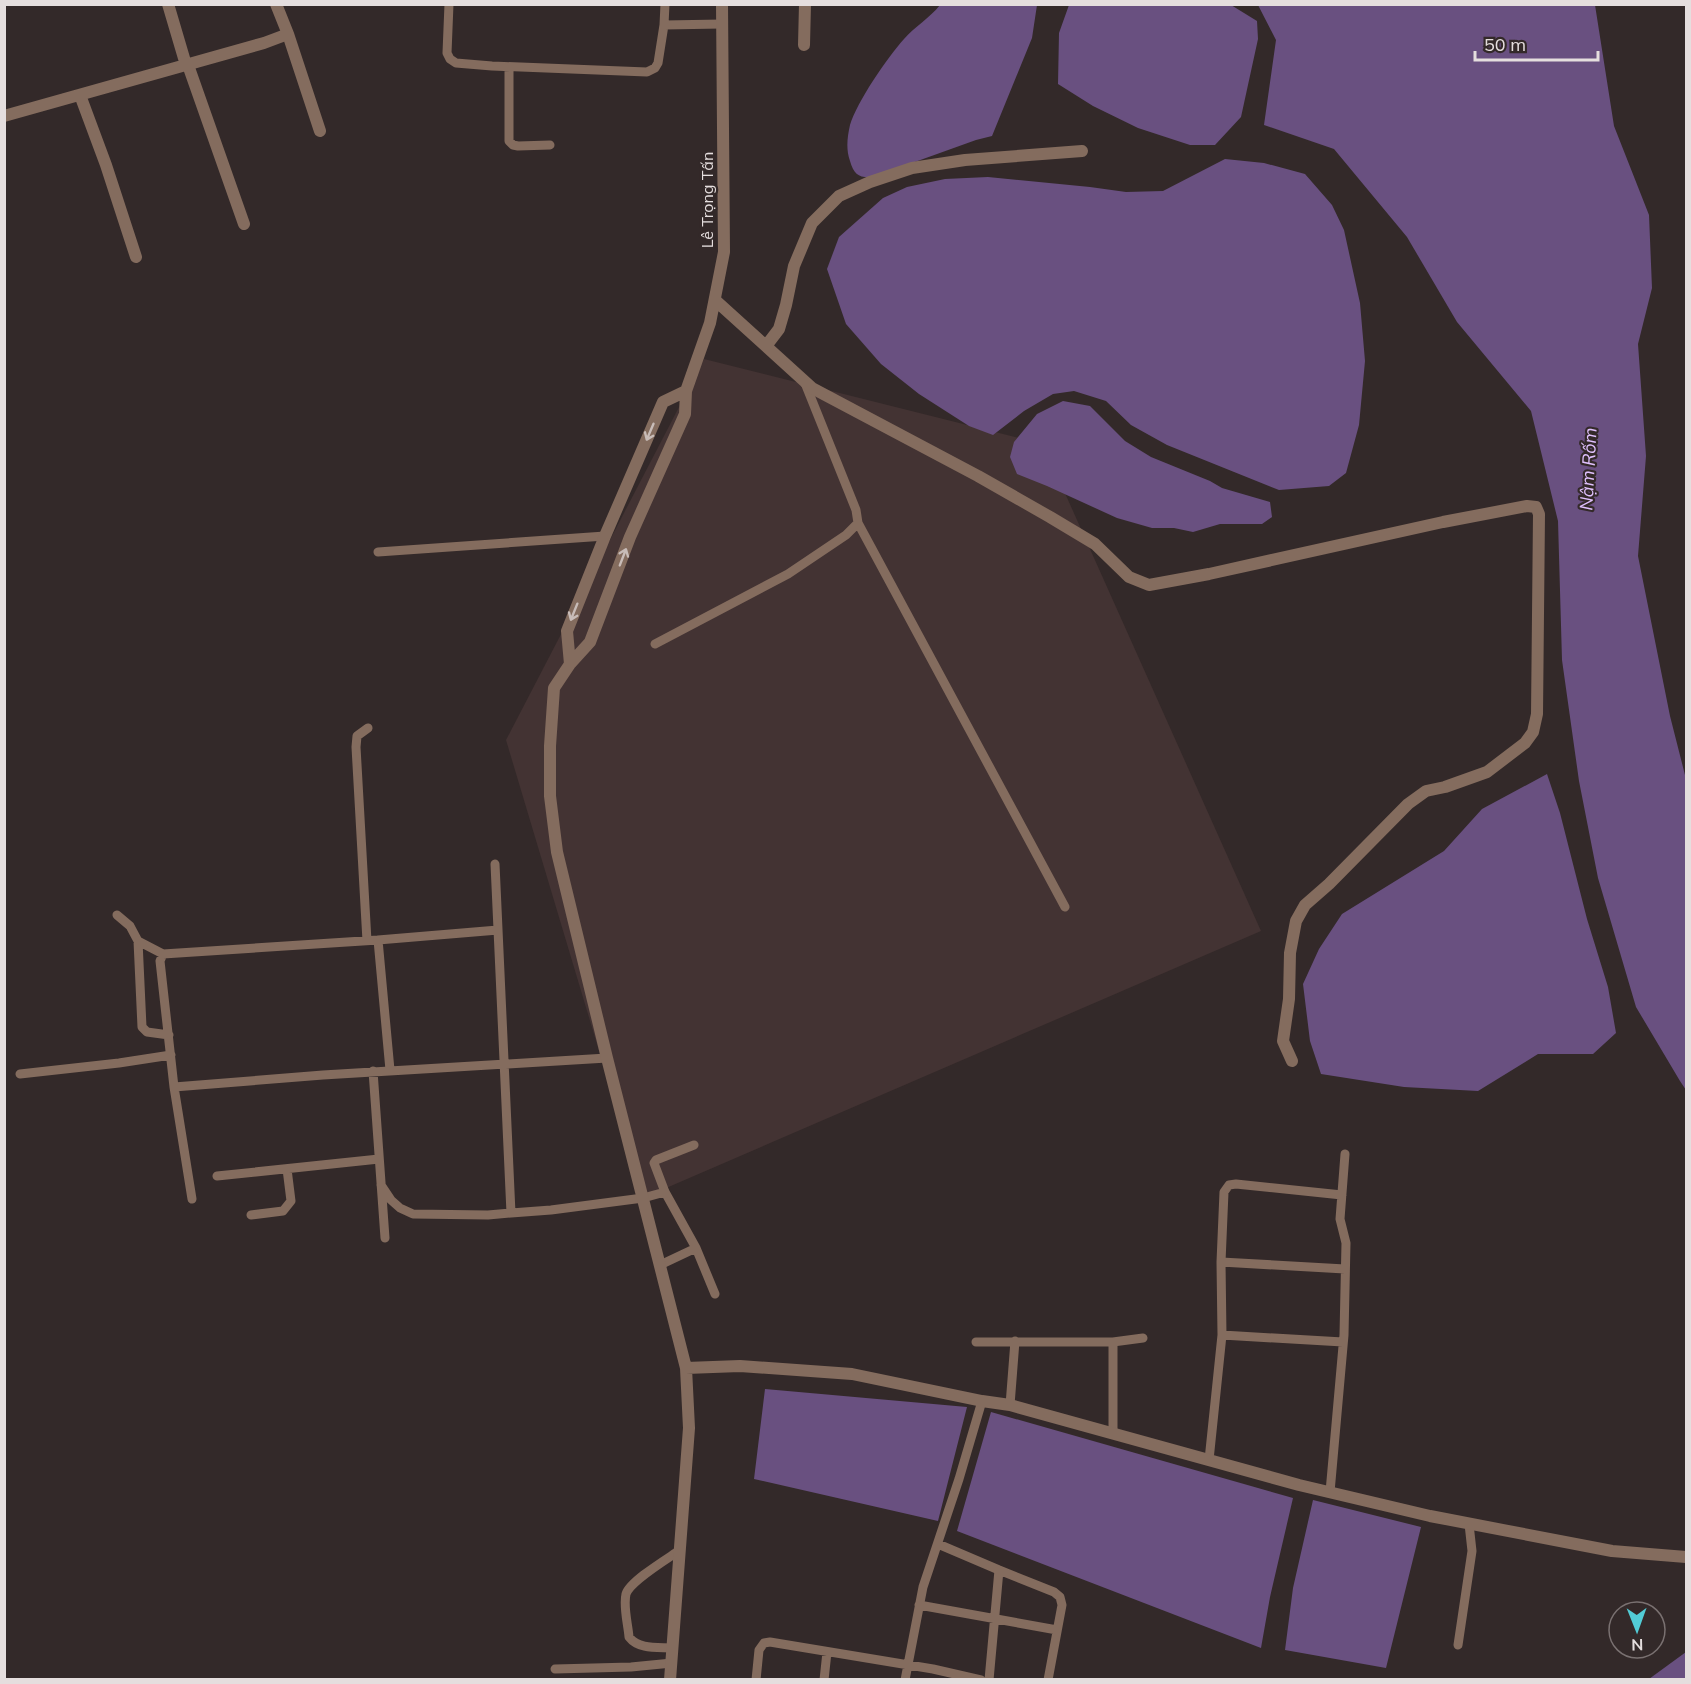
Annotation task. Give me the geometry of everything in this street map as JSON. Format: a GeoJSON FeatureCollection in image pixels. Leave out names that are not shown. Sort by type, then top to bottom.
{"type":"FeatureCollection","features":[{"type":"Feature","properties":{"kind":"street"},"geometry":{"type":"LineString","coordinates":[[168,4],[187,65],[244,224]]}},
{"type":"Feature","properties":{"kind":"street"},"geometry":{"type":"LineString","coordinates":[[276,4],[320,131]]}},
{"type":"Feature","properties":{"kind":"street","name":"Lê Trọng Tấn"},"geometry":{"type":"LineString","coordinates":[[670,1680],[689,1428],[686,1368],[557,852],[550,796],[550,746],[554,688],[570,664],[590,642],[630,537],[685,414],[686,391],[710,323],[724,252],[722,4]]}},
{"type":"Feature","properties":{"kind":"street"},"geometry":{"type":"LineString","coordinates":[[804,45],[805,4]]}},
{"type":"Feature","properties":{"kind":"street"},"geometry":{"type":"LineString","coordinates":[[4,116],[264,43],[288,34]]}},
{"type":"Feature","properties":{"kind":"street"},"geometry":{"type":"LineString","coordinates":[[80,95],[103,155],[136,257]]}},
{"type":"Feature","properties":{"kind":"street"},"geometry":{"type":"LineString","coordinates":[[766,346],[779,329],[794,266],[812,223],[839,196],[870,182],[912,168],[975,159],[1082,151]]}},
{"type":"Feature","properties":{"kind":"street"},"geometry":{"type":"LineString","coordinates":[[715,300],[812,388],[1050,517],[1095,544],[1130,577],[1149,585],[1209,574],[1443,522],[1527,506],[1536,507],[1539,514],[1539,585],[1537,714],[1533,732],[1525,743],[1487,772],[1445,787],[1426,791],[1408,804],[1337,877],[1305,905],[1296,921],[1290,953],[1289,999],[1283,1041],[1292,1061]]}},
{"type":"Feature","properties":{"kind":"street"},"geometry":{"type":"LineString","coordinates":[[570,664],[567,631],[605,536],[663,402],[686,391]]}},
{"type":"Feature","properties":{"kind":"street"},"geometry":{"type":"LineString","coordinates":[[686,1368],[740,1366],[852,1374],[1010,1405],[1330,1492],[1430,1516],[1612,1551],[1686,1557]]}},
{"type":"Feature","properties":{"kind":"lane"},"geometry":{"type":"LineString","coordinates":[[449,4],[447,53],[456,63],[647,72],[655,68],[658,63],[665,4]]}},
{"type":"Feature","properties":{"kind":"lane"},"geometry":{"type":"LineString","coordinates":[[664,25],[722,24]]}},
{"type":"Feature","properties":{"kind":"lane"},"geometry":{"type":"LineString","coordinates":[[509,67],[509,141],[518,146],[550,146]]}},
{"type":"Feature","properties":{"kind":"lane"},"geometry":{"type":"LineString","coordinates":[[803,380],[856,510],[858,523],[1065,907]]}},
{"type":"Feature","properties":{"kind":"lane"},"geometry":{"type":"LineString","coordinates":[[655,644],[788,574],[846,536],[858,523]]}},
{"type":"Feature","properties":{"kind":"lane"},"geometry":{"type":"LineString","coordinates":[[378,552],[605,536]]}},
{"type":"Feature","properties":{"kind":"lane"},"geometry":{"type":"LineString","coordinates":[[367,941],[356,747],[357,736],[368,728]]}},
{"type":"Feature","properties":{"kind":"lane"},"geometry":{"type":"LineString","coordinates":[[495,864],[511,1213]]}},
{"type":"Feature","properties":{"kind":"lane"},"geometry":{"type":"LineString","coordinates":[[117,915],[130,926],[138,941],[142,1027],[147,1032],[169,1035]]}},
{"type":"Feature","properties":{"kind":"lane"},"geometry":{"type":"LineString","coordinates":[[138,941],[163,954],[498,930]]}},
{"type":"Feature","properties":{"kind":"lane"},"geometry":{"type":"LineString","coordinates":[[378,940],[390,1070]]}},
{"type":"Feature","properties":{"kind":"lane"},"geometry":{"type":"LineString","coordinates":[[163,954],[160,961],[174,1087],[192,1199]]}},
{"type":"Feature","properties":{"kind":"lane"},"geometry":{"type":"LineString","coordinates":[[20,1074],[171,1055]]}},
{"type":"Feature","properties":{"kind":"lane"},"geometry":{"type":"LineString","coordinates":[[174,1087],[373,1071],[607,1058]]}},
{"type":"Feature","properties":{"kind":"lane"},"geometry":{"type":"LineString","coordinates":[[373,1071],[385,1238]]}},
{"type":"Feature","properties":{"kind":"lane"},"geometry":{"type":"LineString","coordinates":[[694,1144],[656,1160],[654,1163],[665,1192],[696,1248],[715,1294]]}},
{"type":"Feature","properties":{"kind":"lane"},"geometry":{"type":"LineString","coordinates":[[1330,1492],[1343,1342],[1346,1243],[1340,1219],[1345,1154]]}},
{"type":"Feature","properties":{"kind":"lane"},"geometry":{"type":"LineString","coordinates":[[217,1176],[379,1159]]}},
{"type":"Feature","properties":{"kind":"lane"},"geometry":{"type":"LineString","coordinates":[[251,1215],[283,1211],[291,1201],[287,1169]]}},
{"type":"Feature","properties":{"kind":"lane"},"geometry":{"type":"LineString","coordinates":[[1209,1460],[1222,1335],[1221,1262],[1224,1192],[1229,1185],[1236,1184],[1342,1195]]}},
{"type":"Feature","properties":{"kind":"lane"},"geometry":{"type":"LineString","coordinates":[[381,1185],[391,1200],[400,1208],[413,1214],[488,1215],[551,1210],[643,1198],[665,1192]]}},
{"type":"Feature","properties":{"kind":"lane"},"geometry":{"type":"LineString","coordinates":[[660,1265],[696,1248]]}},
{"type":"Feature","properties":{"kind":"lane"},"geometry":{"type":"LineString","coordinates":[[1221,1262],[1345,1269]]}},
{"type":"Feature","properties":{"kind":"lane"},"geometry":{"type":"LineString","coordinates":[[1222,1335],[1343,1342]]}},
{"type":"Feature","properties":{"kind":"lane"},"geometry":{"type":"LineString","coordinates":[[976,1342],[1113,1342],[1143,1338]]}},
{"type":"Feature","properties":{"kind":"lane"},"geometry":{"type":"LineString","coordinates":[[1010,1405],[1015,1341]]}},
{"type":"Feature","properties":{"kind":"lane"},"geometry":{"type":"LineString","coordinates":[[1113,1342],[1113,1433]]}},
{"type":"Feature","properties":{"kind":"lane"},"geometry":{"type":"LineString","coordinates":[[905,1680],[923,1587],[982,1401]]}},
{"type":"Feature","properties":{"kind":"lane"},"geometry":{"type":"LineString","coordinates":[[1458,1645],[1472,1551],[1469,1524]]}},
{"type":"Feature","properties":{"kind":"lane"},"geometry":{"type":"LineString","coordinates":[[938,1544],[1058,1594],[1062,1605],[1048,1680]]}},
{"type":"Feature","properties":{"kind":"lane"},"geometry":{"type":"LineString","coordinates":[[673,1648],[641,1646],[632,1641],[629,1637],[625,1602],[626,1594],[632,1584],[680,1550]]}},
{"type":"Feature","properties":{"kind":"lane"},"geometry":{"type":"LineString","coordinates":[[989,1680],[999,1570]]}},
{"type":"Feature","properties":{"kind":"lane"},"geometry":{"type":"LineString","coordinates":[[919,1605],[1057,1630]]}},
{"type":"Feature","properties":{"kind":"lane"},"geometry":{"type":"LineString","coordinates":[[756,1680],[759,1650],[764,1643],[770,1642],[908,1666],[933,1674],[981,1680]]}},
{"type":"Feature","properties":{"kind":"lane"},"geometry":{"type":"LineString","coordinates":[[824,1680],[827,1652]]}},
{"type":"Feature","properties":{"kind":"lane"},"geometry":{"type":"LineString","coordinates":[[555,1669],[631,1667],[672,1663]]}},
{"type":"Feature","properties":{"kind":"shaded area"},"geometry":{"type":"Polygon","coordinates":[[[704,359],[1043,444],[1261,931],[643,1198],[506,740],[704,359]]]}},
{"type":"Feature","properties":{"kind":"water"},"geometry":{"type":"Polygon","coordinates":[[[940,5],[1037,5],[1032,38],[992,136],[873,177],[858,175],[853,170],[847,144],[854,115],[873,80],[897,47],[940,5]]]}},
{"type":"Feature","properties":{"kind":"water"},"geometry":{"type":"Polygon","coordinates":[[[1069,5],[1231,5],[1257,21],[1258,39],[1241,117],[1215,145],[1190,145],[1138,128],[1093,106],[1058,84],[1059,33],[1069,5]]]}},
{"type":"Feature","properties":{"kind":"water","name":"Nậm Rốm"},"geometry":{"type":"Polygon","coordinates":[[[1258,5],[1595,5],[1614,126],[1649,215],[1652,288],[1638,344],[1646,456],[1638,556],[1670,716],[1686,779],[1686,1090],[1636,1007],[1598,878],[1579,781],[1562,660],[1558,521],[1531,411],[1457,322],[1407,237],[1334,149],[1264,125],[1276,40],[1258,5]]]}},
{"type":"Feature","properties":{"kind":"water"},"geometry":{"type":"Polygon","coordinates":[[[1225,159],[1264,163],[1305,174],[1332,205],[1344,230],[1360,303],[1365,361],[1359,425],[1346,473],[1329,486],[1279,490],[1167,445],[1131,425],[1106,401],[1074,391],[1053,394],[1024,411],[993,435],[969,426],[919,394],[881,364],[846,324],[827,269],[839,237],[883,198],[907,187],[945,179],[988,177],[1126,192],[1163,191],[1225,159]]]}},
{"type":"Feature","properties":{"kind":"water"},"geometry":{"type":"Polygon","coordinates":[[[1063,401],[1090,406],[1125,441],[1151,457],[1222,488],[1270,502],[1272,517],[1262,524],[1220,524],[1193,532],[1174,528],[1152,528],[1117,518],[1017,474],[1010,457],[1014,442],[1037,414],[1063,401]]]}},
{"type":"Feature","properties":{"kind":"water"},"geometry":{"type":"Polygon","coordinates":[[[1547,774],[1608,987],[1616,1033],[1593,1054],[1538,1054],[1478,1091],[1404,1087],[1321,1074],[1310,1041],[1303,984],[1319,949],[1342,914],[1444,851],[1482,809],[1547,774]]]}},
{"type":"Feature","properties":{"kind":"water"},"geometry":{"type":"Polygon","coordinates":[[[765,1389],[967,1407],[938,1521],[754,1479],[765,1389]]]}},
{"type":"Feature","properties":{"kind":"water"},"geometry":{"type":"Polygon","coordinates":[[[991,1412],[1293,1498],[1270,1597],[1261,1648],[957,1531],[991,1412]]]}},
{"type":"Feature","properties":{"kind":"water"},"geometry":{"type":"Polygon","coordinates":[[[1313,1500],[1421,1527],[1386,1668],[1285,1650],[1293,1588],[1313,1500]]]}},
{"type":"Feature","properties":{"kind":"water"},"geometry":{"type":"Polygon","coordinates":[[[1686,1652],[1686,1679],[1649,1679],[1686,1652]]]}}]}
